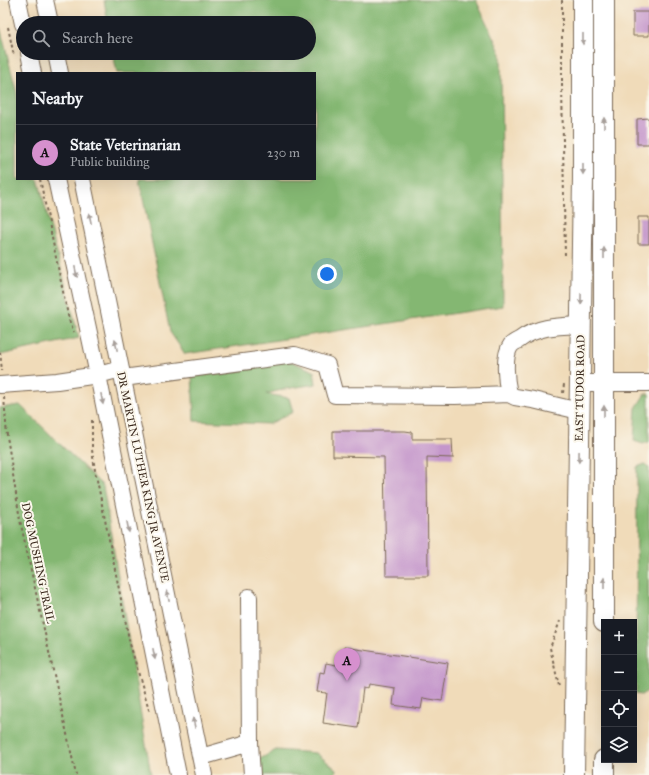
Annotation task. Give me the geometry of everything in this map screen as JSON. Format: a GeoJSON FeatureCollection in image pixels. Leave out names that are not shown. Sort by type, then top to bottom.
{"type":"FeatureCollection","features":[{"type":"Feature","properties":{"kind":"main road","name":"EAST TUDOR ROAD"},"geometry":{"type":"LineString","coordinates":[[574,775],[571,409],[572,382],[581,325],[583,0]]}},
{"type":"Feature","properties":{"kind":"main road"},"geometry":{"type":"LineString","coordinates":[[604,0],[604,619]]}},
{"type":"Feature","properties":{"kind":"main road"},"geometry":{"type":"LineString","coordinates":[[604,763],[604,775]]}},
{"type":"Feature","properties":{"kind":"street"},"geometry":{"type":"LineString","coordinates":[[15,24],[18,0]]}},
{"type":"Feature","properties":{"kind":"street"},"geometry":{"type":"LineString","coordinates":[[45,0],[48,16]]}},
{"type":"Feature","properties":{"kind":"street"},"geometry":{"type":"LineString","coordinates":[[25,60],[32,72]]}},
{"type":"Feature","properties":{"kind":"street"},"geometry":{"type":"LineString","coordinates":[[57,60],[60,72]]}},
{"type":"Feature","properties":{"kind":"street"},"geometry":{"type":"LineString","coordinates":[[56,180],[98,375],[178,775]]}},
{"type":"Feature","properties":{"kind":"street","name":"DR MARTIN LUTHER KING JR AVENUE"},"geometry":{"type":"LineString","coordinates":[[82,180],[204,775]]}},
{"type":"Feature","properties":{"kind":"street"},"geometry":{"type":"LineString","coordinates":[[509,394],[505,376],[507,359],[511,346],[528,333],[549,327],[581,325]]}},
{"type":"Feature","properties":{"kind":"street"},"geometry":{"type":"LineString","coordinates":[[2,385],[57,381],[98,375],[122,374],[295,355],[327,365],[335,395],[455,396],[509,394],[515,397],[571,409]]}},
{"type":"Feature","properties":{"kind":"street"},"geometry":{"type":"LineString","coordinates":[[572,382],[649,383]]}},
{"type":"Feature","properties":{"kind":"street"},"geometry":{"type":"LineString","coordinates":[[249,597],[250,743],[252,775]]}},
{"type":"Feature","properties":{"kind":"street"},"geometry":{"type":"LineString","coordinates":[[174,757],[200,755],[250,743]]}},
{"type":"Feature","properties":{"kind":"path"},"geometry":{"type":"LineString","coordinates":[[562,0],[565,258]]}},
{"type":"Feature","properties":{"kind":"path"},"geometry":{"type":"LineString","coordinates":[[40,180],[61,282],[74,334]]}},
{"type":"Feature","properties":{"kind":"path","name":"DOG MUSHING TRAIL"},"geometry":{"type":"LineString","coordinates":[[0,352],[7,436],[20,520],[76,775]]}},
{"type":"Feature","properties":{"kind":"path"},"geometry":{"type":"LineString","coordinates":[[571,409],[562,388],[572,382]]}},
{"type":"Feature","properties":{"kind":"path"},"geometry":{"type":"LineString","coordinates":[[92,419],[92,450],[94,470],[130,644],[146,696],[151,719]]}},
{"type":"Feature","properties":{"kind":"path"},"geometry":{"type":"LineString","coordinates":[[560,621],[550,648],[560,691]]}},
{"type":"Feature","properties":{"kind":"green space"},"geometry":{"type":"Polygon","coordinates":[[[104,0],[476,0],[501,54],[503,306],[185,354],[170,332],[139,180],[316,180],[316,72],[117,72],[114,60],[316,60],[316,16],[107,16],[104,0]]]}},
{"type":"Feature","properties":{"kind":"green space"},"geometry":{"type":"Polygon","coordinates":[[[0,27],[16,90],[16,180],[38,180],[79,338],[0,355],[0,27]]]}},
{"type":"Feature","properties":{"kind":"green space"},"geometry":{"type":"Polygon","coordinates":[[[287,360],[314,371],[316,384],[266,394],[289,398],[293,412],[269,424],[194,421],[192,374],[287,360]]]}},
{"type":"Feature","properties":{"kind":"green space"},"geometry":{"type":"Polygon","coordinates":[[[645,394],[649,394],[649,442],[643,444],[634,441],[636,408],[645,394]]]}},
{"type":"Feature","properties":{"kind":"green space"},"geometry":{"type":"Polygon","coordinates":[[[20,405],[103,486],[151,775],[0,775],[0,408],[20,405]]]}},
{"type":"Feature","properties":{"kind":"green space"},"geometry":{"type":"Polygon","coordinates":[[[645,464],[649,468],[649,690],[641,695],[637,694],[637,467],[645,464]]]}},
{"type":"Feature","properties":{"kind":"green space"},"geometry":{"type":"Polygon","coordinates":[[[276,750],[316,753],[336,769],[335,775],[260,775],[258,760],[276,750]]]}},
{"type":"Feature","properties":{"kind":"building"},"geometry":{"type":"Polygon","coordinates":[[[633,12],[649,12],[649,36],[633,36],[633,12]]]}},
{"type":"Feature","properties":{"kind":"building"},"geometry":{"type":"Polygon","coordinates":[[[649,118],[649,144],[637,144],[637,119],[649,118]]]}},
{"type":"Feature","properties":{"kind":"building"},"geometry":{"type":"Polygon","coordinates":[[[638,217],[649,217],[649,244],[638,244],[638,217]]]}},
{"type":"Feature","properties":{"kind":"building"},"geometry":{"type":"Polygon","coordinates":[[[333,431],[405,431],[412,432],[412,439],[452,439],[453,458],[427,457],[428,576],[386,576],[384,457],[333,456],[333,431]]]}},
{"type":"Feature","properties":{"kind":"building"},"geometry":{"type":"Polygon","coordinates":[[[344,647],[448,663],[442,701],[423,698],[421,709],[393,705],[395,688],[369,684],[368,689],[363,688],[358,728],[323,723],[327,693],[317,692],[320,672],[324,673],[326,663],[336,665],[337,658],[342,659],[344,647]]]}},
{"type":"Feature","properties":{"kind":"place","name":"State Veterinarian"},"geometry":{"type":"Point","coordinates":[347,681]}}]}
